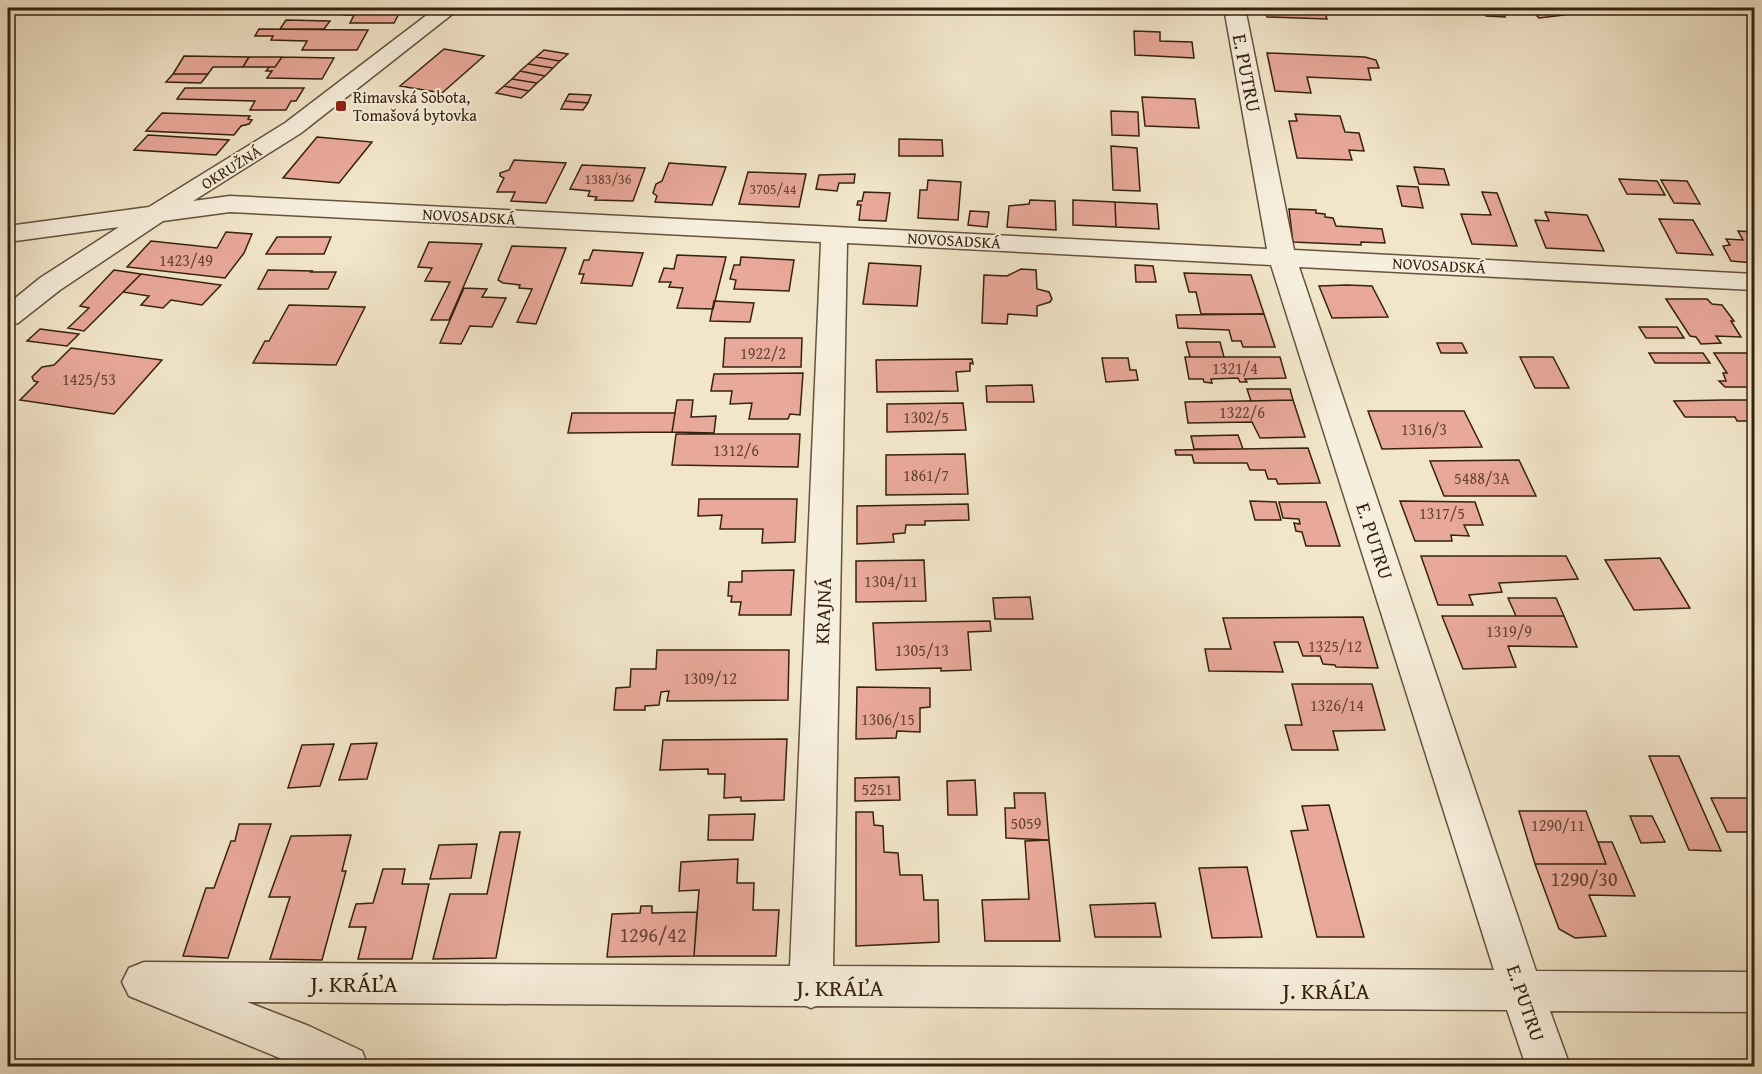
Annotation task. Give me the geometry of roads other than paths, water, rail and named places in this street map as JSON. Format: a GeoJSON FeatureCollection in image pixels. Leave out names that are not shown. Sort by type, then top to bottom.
{"type":"FeatureCollection","features":[{"type":"Feature","properties":{"kind":"street","name":"OKRUŽNÁ"},"geometry":{"type":"LineString","coordinates":[[8,317],[50,284],[292,128],[449,8]]}},
{"type":"Feature","properties":{"kind":"street","name":"E. PUTRU"},"geometry":{"type":"LineString","coordinates":[[1235,8],[1282,257],[1548,1066]]}},
{"type":"Feature","properties":{"kind":"street","name":"NOVOSADSKÁ"},"geometry":{"type":"LineString","coordinates":[[8,234],[230,204],[1746,281]]}},
{"type":"Feature","properties":{"kind":"street","name":"KRAJNÁ"},"geometry":{"type":"LineString","coordinates":[[811,988],[834,234]]}},
{"type":"Feature","properties":{"kind":"street"},"geometry":{"type":"LineString","coordinates":[[1746,281],[1755,304]]}},
{"type":"Feature","properties":{"kind":"street","name":"J. KRÁĽA"},"geometry":{"type":"LineString","coordinates":[[346,1066],[293,1041],[144,982],[811,988],[1755,992]]}},
{"type":"Feature","properties":{"kind":"place","name":"Rimavská Sobota, Tomašová bytovka"},"geometry":{"type":"Point","coordinates":[341,106]}}]}
